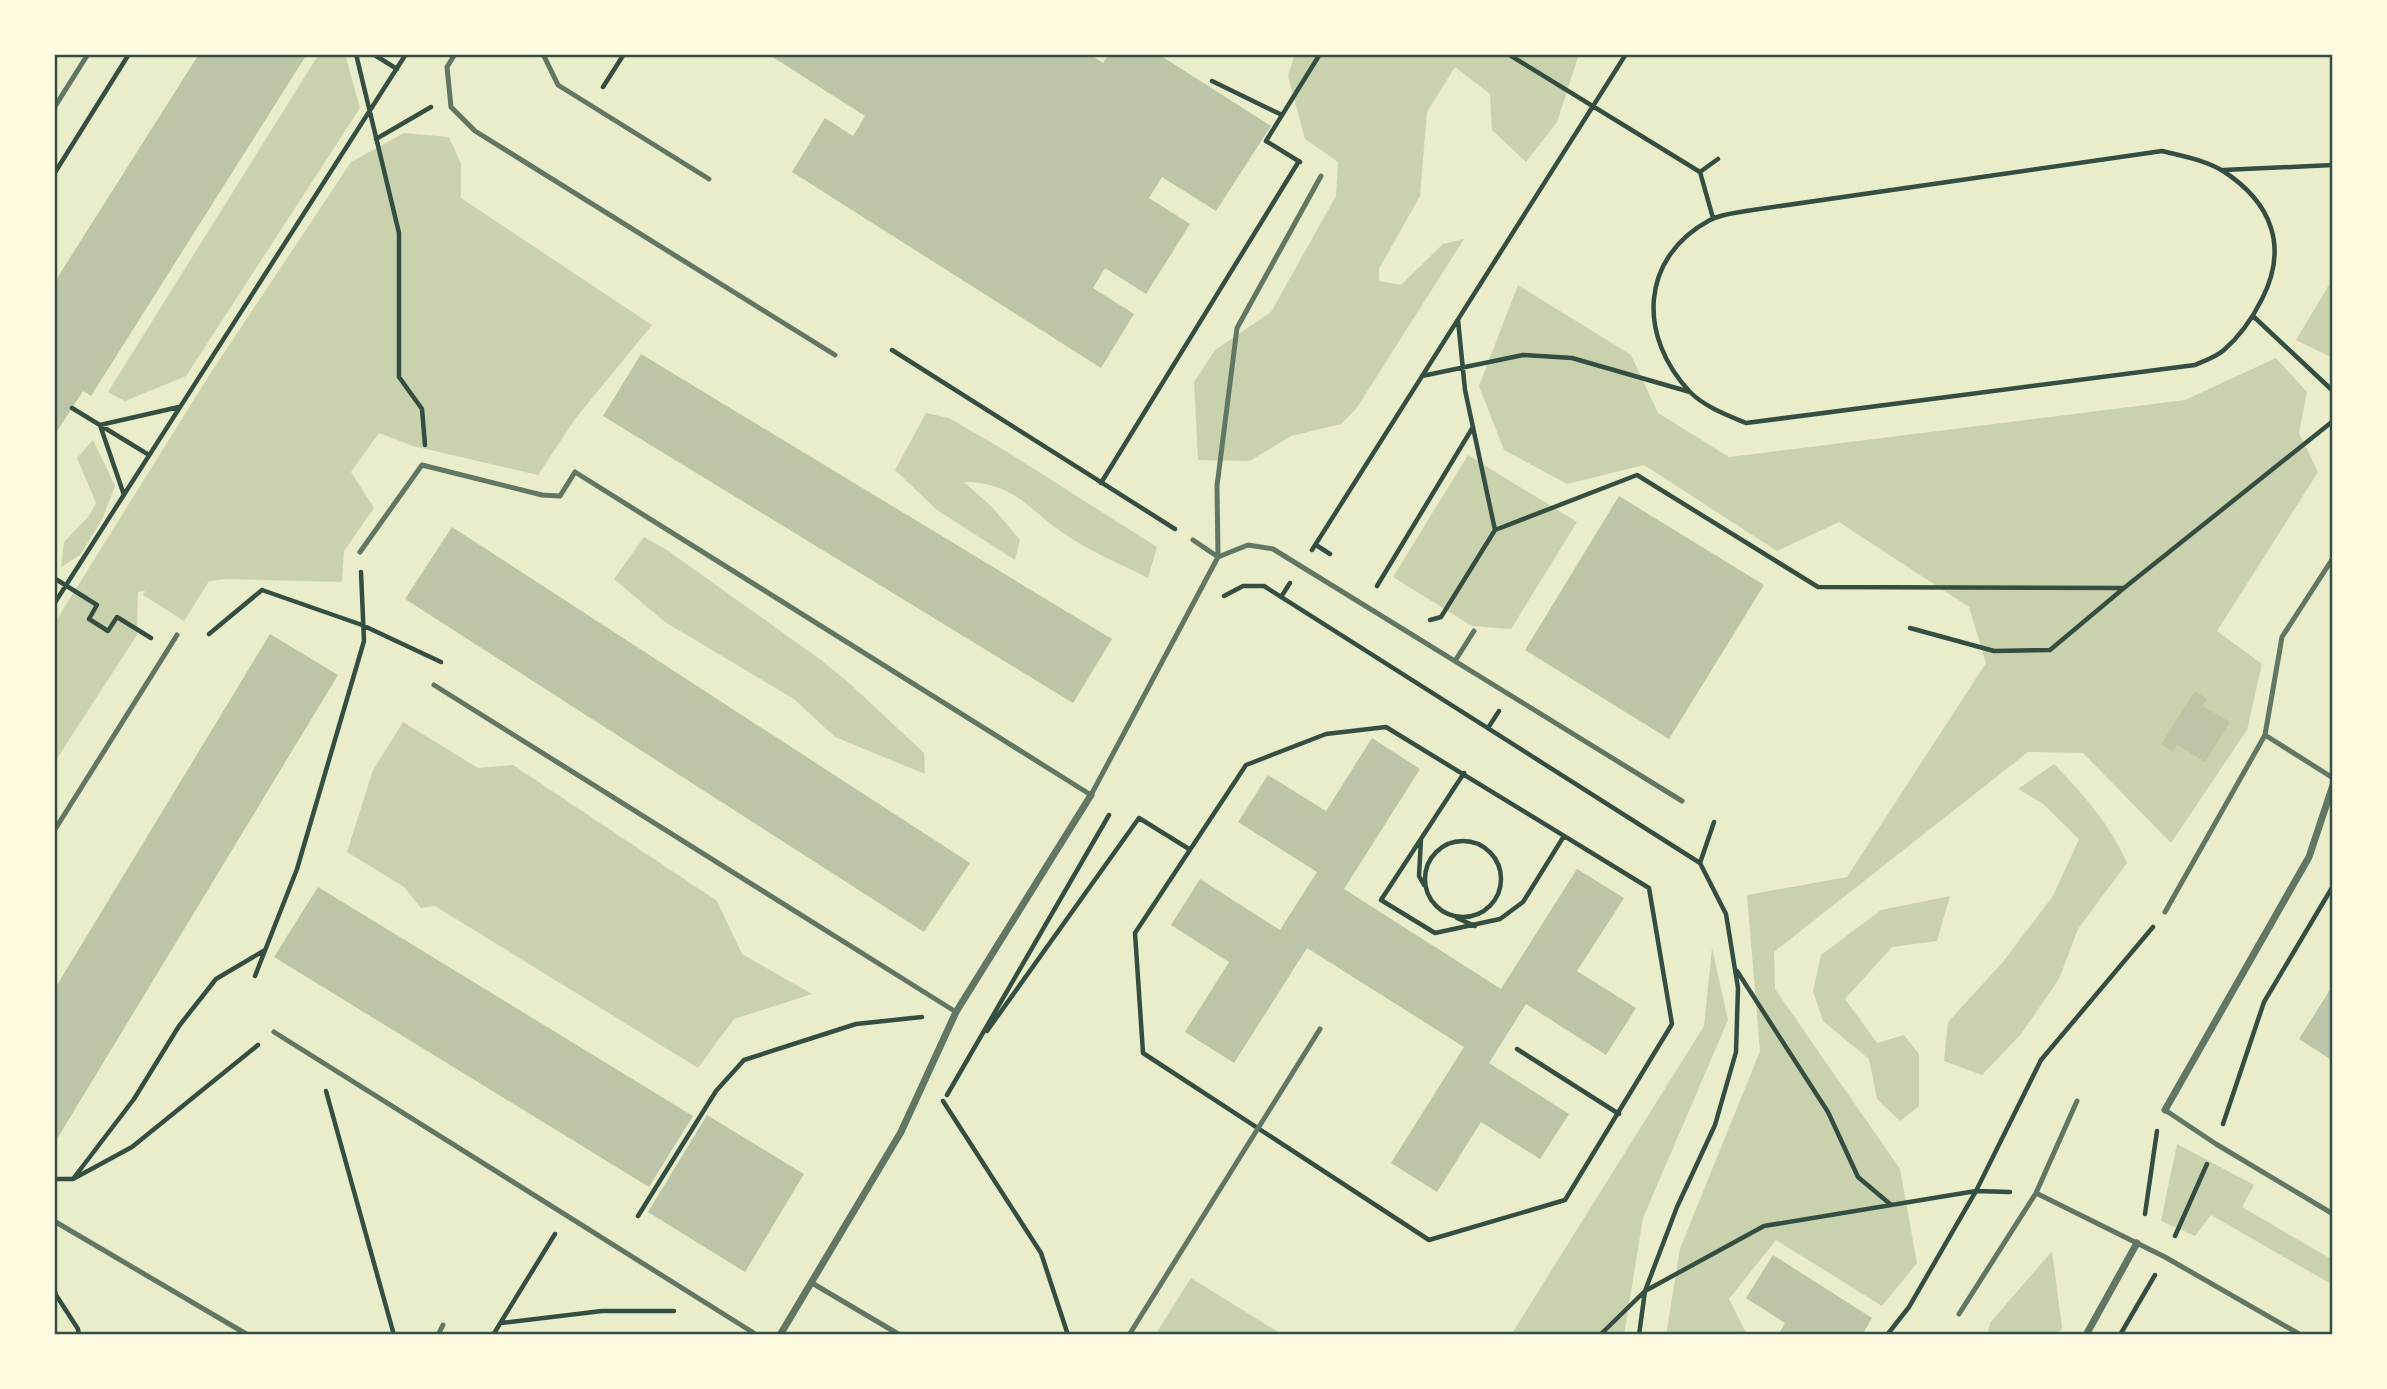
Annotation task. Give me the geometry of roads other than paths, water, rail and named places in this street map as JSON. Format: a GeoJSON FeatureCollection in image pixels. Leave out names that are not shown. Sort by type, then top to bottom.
{"type":"FeatureCollection","features":[{"type":"Feature","properties":{"kind":"street"},"geometry":{"type":"LineString","coordinates":[[2165,1110],[2309,856],[2333,785]]}},
{"type":"Feature","properties":{"kind":"street"},"geometry":{"type":"LineString","coordinates":[[780,1335],[901,1132],[956,1012],[1091,795]]}},
{"type":"Feature","properties":{"kind":"street"},"geometry":{"type":"LineString","coordinates":[[2086,1335],[2137,1243]]}},
{"type":"Feature","properties":{"kind":"lane"},"geometry":{"type":"LineString","coordinates":[[54,107],[88,54]]}},
{"type":"Feature","properties":{"kind":"lane"},"geometry":{"type":"LineString","coordinates":[[455,54],[447,67],[451,107],[475,131],[835,355]]}},
{"type":"Feature","properties":{"kind":"lane"},"geometry":{"type":"LineString","coordinates":[[543,54],[558,85],[709,179]]}},
{"type":"Feature","properties":{"kind":"lane"},"geometry":{"type":"LineString","coordinates":[[360,552],[422,465],[542,495],[560,496],[575,472],[1091,795],[1217,557],[1217,486],[1237,328],[1321,176]]}},
{"type":"Feature","properties":{"kind":"lane"},"geometry":{"type":"LineString","coordinates":[[1193,540],[1217,557]]}},
{"type":"Feature","properties":{"kind":"lane"},"geometry":{"type":"LineString","coordinates":[[1217,557],[1248,545],[1273,549],[1682,801]]}},
{"type":"Feature","properties":{"kind":"lane"},"geometry":{"type":"LineString","coordinates":[[2165,912],[2265,735],[2282,637],[2333,558]]}},
{"type":"Feature","properties":{"kind":"lane"},"geometry":{"type":"LineString","coordinates":[[1455,661],[1474,631]]}},
{"type":"Feature","properties":{"kind":"lane"},"geometry":{"type":"LineString","coordinates":[[54,831],[177,635]]}},
{"type":"Feature","properties":{"kind":"lane"},"geometry":{"type":"LineString","coordinates":[[435,685],[956,1012]]}},
{"type":"Feature","properties":{"kind":"lane"},"geometry":{"type":"LineString","coordinates":[[2265,735],[2333,778]]}},
{"type":"Feature","properties":{"kind":"lane"},"geometry":{"type":"LineString","coordinates":[[1129,1335],[1320,1029]]}},
{"type":"Feature","properties":{"kind":"lane"},"geometry":{"type":"LineString","coordinates":[[274,1032],[757,1335]]}},
{"type":"Feature","properties":{"kind":"lane"},"geometry":{"type":"LineString","coordinates":[[1958,1314],[2036,1193],[2077,1101]]}},
{"type":"Feature","properties":{"kind":"lane"},"geometry":{"type":"LineString","coordinates":[[2165,1110],[2333,1214]]}},
{"type":"Feature","properties":{"kind":"lane"},"geometry":{"type":"LineString","coordinates":[[2036,1193],[2165,1257],[2301,1335]]}},
{"type":"Feature","properties":{"kind":"lane"},"geometry":{"type":"LineString","coordinates":[[54,1221],[248,1335]]}},
{"type":"Feature","properties":{"kind":"lane"},"geometry":{"type":"LineString","coordinates":[[812,1283],[900,1335]]}},
{"type":"Feature","properties":{"kind":"lane"},"geometry":{"type":"LineString","coordinates":[[438,1335],[443,1325]]}}]}
